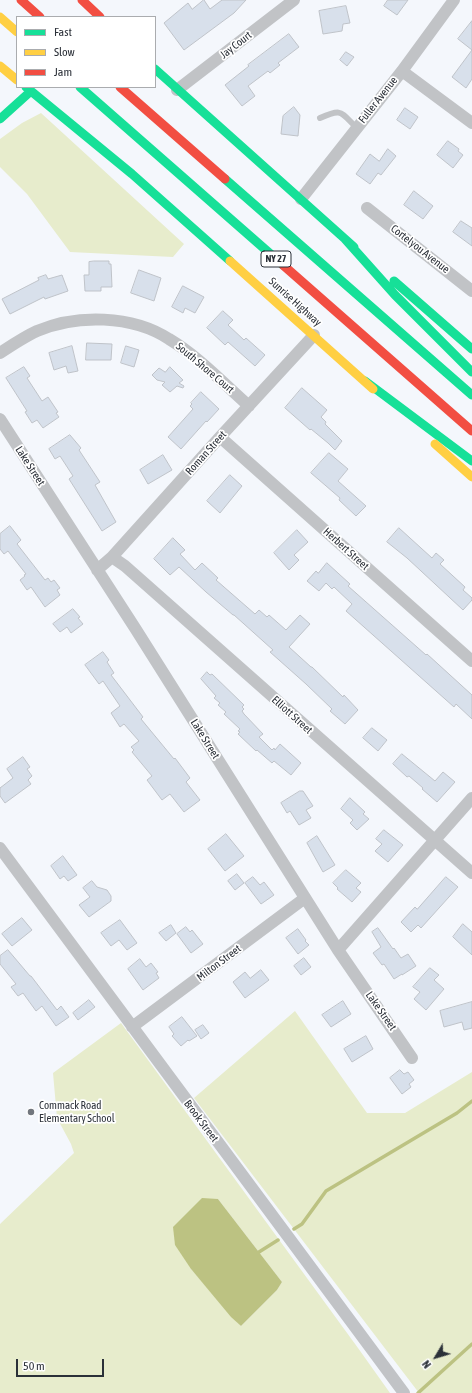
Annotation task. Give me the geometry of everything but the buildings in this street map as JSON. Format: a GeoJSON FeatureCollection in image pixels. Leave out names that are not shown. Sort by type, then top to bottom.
{"type":"FeatureCollection","features":[{"type":"Feature","properties":{"kind":"main road"},"geometry":{"type":"LineString","coordinates":[[21,0],[39,16]]}},
{"type":"Feature","properties":{"kind":"main road"},"geometry":{"type":"LineString","coordinates":[[82,0],[99,16]]}},
{"type":"Feature","properties":{"kind":"main road"},"geometry":{"type":"LineString","coordinates":[[0,17],[16,31]]}},
{"type":"Feature","properties":{"kind":"main road"},"geometry":{"type":"LineString","coordinates":[[0,66],[16,79]]}},
{"type":"Feature","properties":{"kind":"main road"},"geometry":{"type":"LineString","coordinates":[[156,70],[472,350]]}},
{"type":"Feature","properties":{"kind":"main road","name":"Sunrise Highway"},"geometry":{"type":"LineString","coordinates":[[81,88],[472,430]]}},
{"type":"Feature","properties":{"kind":"main road","name":"NY 27"},"geometry":{"type":"LineString","coordinates":[[121,88],[472,395]]}},
{"type":"Feature","properties":{"kind":"main road"},"geometry":{"type":"LineString","coordinates":[[0,119],[29,89]]}},
{"type":"Feature","properties":{"kind":"main road","name":"Sunrise Highway"},"geometry":{"type":"LineString","coordinates":[[29,89],[132,174],[472,477]]}},
{"type":"Feature","properties":{"kind":"main road"},"geometry":{"type":"LineString","coordinates":[[345,239],[395,295],[472,372]]}},
{"type":"Feature","properties":{"kind":"main road"},"geometry":{"type":"LineString","coordinates":[[365,381],[472,461]]}},
{"type":"Feature","properties":{"kind":"street","name":"Jay Court"},"geometry":{"type":"LineString","coordinates":[[177,90],[294,0]]}},
{"type":"Feature","properties":{"kind":"street","name":"Fuller Avenue"},"geometry":{"type":"LineString","coordinates":[[301,199],[402,71],[454,0]]}},
{"type":"Feature","properties":{"kind":"street"},"geometry":{"type":"LineString","coordinates":[[402,71],[472,123]]}},
{"type":"Feature","properties":{"kind":"street","name":"Cortelyou Avenue"},"geometry":{"type":"LineString","coordinates":[[367,208],[472,291]]}},
{"type":"Feature","properties":{"kind":"street","name":"South Shore Court"},"geometry":{"type":"LineString","coordinates":[[0,353],[37,332],[64,323],[97,320],[132,324],[156,332],[195,357],[248,406]]}},
{"type":"Feature","properties":{"kind":"street","name":"Roman Street"},"geometry":{"type":"LineString","coordinates":[[97,570],[112,557],[314,335]]}},
{"type":"Feature","properties":{"kind":"street","name":"Lake Street"},"geometry":{"type":"LineString","coordinates":[[0,419],[338,950],[412,1058]]}},
{"type":"Feature","properties":{"kind":"street","name":"Herbert Street"},"geometry":{"type":"LineString","coordinates":[[220,437],[472,661]]}},
{"type":"Feature","properties":{"kind":"street","name":"Elliott Street"},"geometry":{"type":"LineString","coordinates":[[112,557],[125,566],[472,873]]}},
{"type":"Feature","properties":{"kind":"street"},"geometry":{"type":"LineString","coordinates":[[338,950],[472,798]]}},
{"type":"Feature","properties":{"kind":"street","name":"Brook Street"},"geometry":{"type":"LineString","coordinates":[[0,848],[404,1393]]}},
{"type":"Feature","properties":{"kind":"street","name":"Milton Street"},"geometry":{"type":"LineString","coordinates":[[132,1028],[305,898]]}},
{"type":"Feature","properties":{"kind":"lane"},"geometry":{"type":"LineString","coordinates":[[320,118],[337,111],[357,128]]}},
{"type":"Feature","properties":{"kind":"shaded area"},"geometry":{"type":"Polygon","coordinates":[[[41,113],[184,244],[173,257],[70,252],[27,194],[0,167],[0,139],[22,123],[41,113]]]}},
{"type":"Feature","properties":{"kind":"shaded area"},"geometry":{"type":"Polygon","coordinates":[[[295,1011],[367,1113],[405,1113],[472,1072],[472,1393],[419,1393],[194,1098],[295,1011]]]}},
{"type":"Feature","properties":{"kind":"shaded area"},"geometry":{"type":"Polygon","coordinates":[[[121,1023],[390,1393],[0,1393],[0,1224],[74,1153],[71,1144],[57,1118],[53,1073],[121,1023]],[[218,1199],[191,1269],[241,1326],[277,1290],[282,1282],[218,1199]]]}},
{"type":"Feature","properties":{"kind":"shaded area"},"geometry":{"type":"Polygon","coordinates":[[[202,1198],[218,1199],[282,1282],[277,1290],[241,1326],[231,1317],[191,1269],[175,1245],[173,1227],[202,1198]]]}},
{"type":"Feature","properties":{"kind":"waterway"},"geometry":{"type":"LineString","coordinates":[[294,1229],[302,1224],[326,1191],[457,1113],[472,1101]]}},
{"type":"Feature","properties":{"kind":"waterway"},"geometry":{"type":"LineString","coordinates":[[259,1252],[278,1240]]}},
{"type":"Feature","properties":{"kind":"waterway"},"geometry":{"type":"LineString","coordinates":[[418,1393],[472,1344]]}},
{"type":"Feature","properties":{"kind":"traffic: fast"},"geometry":{"type":"LineString","coordinates":[[156,70],[354,247]]}},
{"type":"Feature","properties":{"kind":"traffic: fast"},"geometry":{"type":"LineString","coordinates":[[27,88],[132,174],[230,261]]}},
{"type":"Feature","properties":{"kind":"traffic: fast"},"geometry":{"type":"LineString","coordinates":[[81,88],[283,265]]}},
{"type":"Feature","properties":{"kind":"traffic: fast"},"geometry":{"type":"LineString","coordinates":[[0,119],[31,91]]}},
{"type":"Feature","properties":{"kind":"traffic: fast"},"geometry":{"type":"LineString","coordinates":[[225,179],[472,395]]}},
{"type":"Feature","properties":{"kind":"traffic: fast"},"geometry":{"type":"LineString","coordinates":[[345,239],[395,295],[472,372]]}},
{"type":"Feature","properties":{"kind":"traffic: fast"},"geometry":{"type":"LineString","coordinates":[[394,281],[472,349]]}},
{"type":"Feature","properties":{"kind":"traffic: fast"},"geometry":{"type":"LineString","coordinates":[[365,381],[472,461]]}},
{"type":"Feature","properties":{"kind":"traffic: slow"},"geometry":{"type":"LineString","coordinates":[[0,17],[16,31]]}},
{"type":"Feature","properties":{"kind":"traffic: slow"},"geometry":{"type":"LineString","coordinates":[[0,66],[16,79]]}},
{"type":"Feature","properties":{"kind":"traffic: slow"},"geometry":{"type":"LineString","coordinates":[[230,261],[373,389]]}},
{"type":"Feature","properties":{"kind":"traffic: slow"},"geometry":{"type":"LineString","coordinates":[[435,444],[472,477]]}},
{"type":"Feature","properties":{"kind":"traffic: jam"},"geometry":{"type":"LineString","coordinates":[[21,0],[39,16]]}},
{"type":"Feature","properties":{"kind":"traffic: jam"},"geometry":{"type":"LineString","coordinates":[[82,0],[99,16]]}},
{"type":"Feature","properties":{"kind":"traffic: jam"},"geometry":{"type":"LineString","coordinates":[[121,88],[225,179]]}},
{"type":"Feature","properties":{"kind":"traffic: jam"},"geometry":{"type":"LineString","coordinates":[[283,265],[472,431]]}},
{"type":"Feature","properties":{"kind":"place","name":"Commack Road Elementary School"},"geometry":{"type":"Point","coordinates":[31,1112]}}]}
